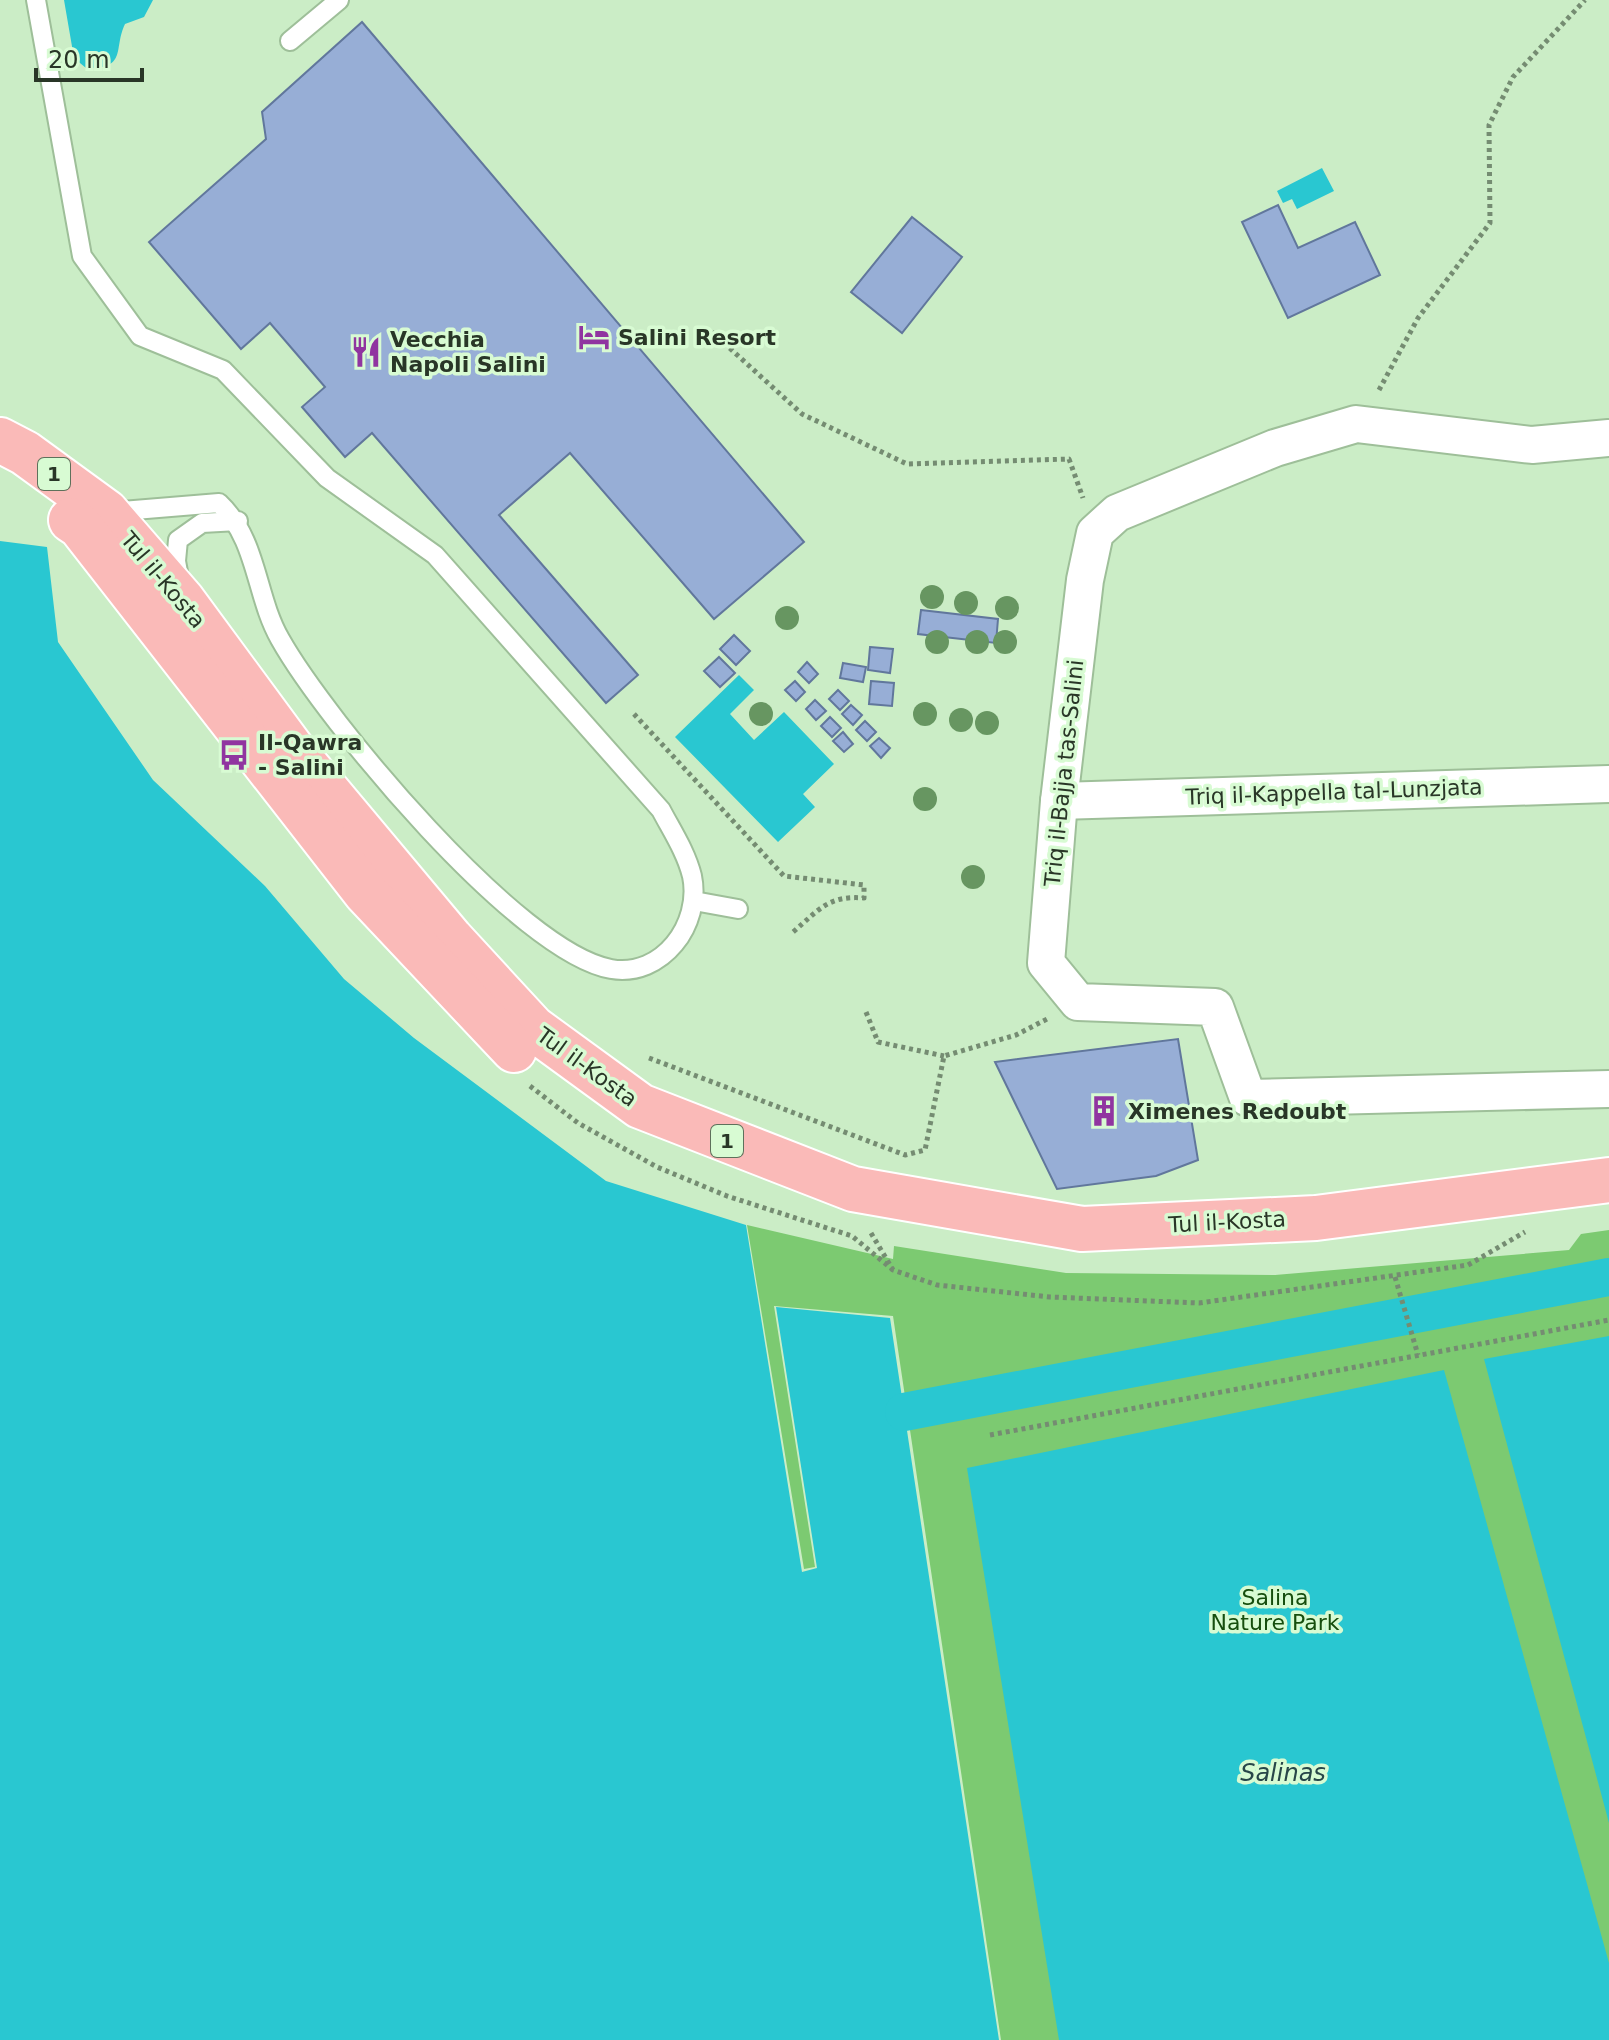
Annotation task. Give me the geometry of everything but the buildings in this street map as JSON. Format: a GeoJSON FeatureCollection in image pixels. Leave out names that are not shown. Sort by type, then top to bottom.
{"type":"FeatureCollection","features":[{"type":"Feature","properties":{"kind":"highway","name":"Tul il-Kosta"},"geometry":{"type":"LineString","coordinates":[[0,440],[25,453],[106,512],[183,601],[292,749],[451,939],[533,1028],[640,1106],[853,1189],[1082,1229],[1316,1218],[1609,1180]]}},
{"type":"Feature","properties":{"kind":"highway","name":"Tul il-Kosta"},"geometry":{"type":"LineString","coordinates":[[0,470],[80,526],[366,893],[513,1049],[622,1129],[865,1222],[1084,1252],[1438,1225],[1589,1207]]}},
{"type":"Feature","properties":{"kind":"street"},"geometry":{"type":"LineString","coordinates":[[1095,533],[1117,513],[1275,448],[1356,424],[1532,445],[1609,438]]}},
{"type":"Feature","properties":{"kind":"street","name":"Triq il-Bajja tas-Salini"},"geometry":{"type":"LineString","coordinates":[[1095,533],[1085,580],[1059,801],[1046,963],[1078,1002],[1215,1007],[1248,1098],[1609,1089]]}},
{"type":"Feature","properties":{"kind":"street","name":"Triq il-Kappella tal-Lunzjata"},"geometry":{"type":"LineString","coordinates":[[1059,801],[1609,784]]}},
{"type":"Feature","properties":{"kind":"lane"},"geometry":{"type":"LineString","coordinates":[[36,0],[82,256],[140,336],[223,370],[327,478],[435,555],[661,810],[686,857],[694,901],[682,931],[665,954],[652,965],[631,971],[609,969],[590,962],[510,911],[421,819],[310,687],[278,637],[238,521],[219,503],[106,512]]}},
{"type":"Feature","properties":{"kind":"lane"},"geometry":{"type":"LineString","coordinates":[[290,41],[339,0]]}},
{"type":"Feature","properties":{"kind":"lane"},"geometry":{"type":"LineString","coordinates":[[183,601],[176,561],[178,540],[202,523],[238,521]]}},
{"type":"Feature","properties":{"kind":"lane"},"geometry":{"type":"LineString","coordinates":[[694,901],[738,909]]}},
{"type":"Feature","properties":{"kind":"path"},"geometry":{"type":"LineString","coordinates":[[1356,424],[1379,391],[1418,318],[1490,223],[1489,125],[1513,77],[1585,0]]}},
{"type":"Feature","properties":{"kind":"path"},"geometry":{"type":"LineString","coordinates":[[712,332],[802,414],[907,464],[1069,459],[1095,533]]}},
{"type":"Feature","properties":{"kind":"path"},"geometry":{"type":"LineString","coordinates":[[634,714],[784,876],[864,885],[864,898],[841,896],[793,932]]}},
{"type":"Feature","properties":{"kind":"path"},"geometry":{"type":"LineString","coordinates":[[866,1012],[878,1042],[944,1056],[1016,1035]]}},
{"type":"Feature","properties":{"kind":"path"},"geometry":{"type":"LineString","coordinates":[[649,1058],[905,1155],[925,1150],[944,1056]]}},
{"type":"Feature","properties":{"kind":"path"},"geometry":{"type":"LineString","coordinates":[[865,1222],[893,1270],[937,1285],[1050,1297],[1199,1303],[1468,1265],[1589,1207]]}},
{"type":"Feature","properties":{"kind":"path"},"geometry":{"type":"LineString","coordinates":[[1395,1277],[1418,1355]]}},
{"type":"Feature","properties":{"kind":"path"},"geometry":{"type":"LineString","coordinates":[[990,1435],[1609,1320]]}},
{"type":"Feature","properties":{"kind":"green space","name":"Salinas"},"geometry":{"type":"Polygon","coordinates":[[[747,1225],[893,1259],[894,1246],[1066,1273],[1275,1275],[1569,1250],[1581,1234],[1609,1230],[1609,2040],[1001,2040],[893,1316],[774,1306],[815,1567],[804,1569],[747,1225]]]}},
{"type":"Feature","properties":{"kind":"water"},"geometry":{"type":"Polygon","coordinates":[[[64,0],[153,0],[144,17],[125,24],[114,61],[108,65],[86,68],[74,58],[64,0]]]}},
{"type":"Feature","properties":{"kind":"water"},"geometry":{"type":"Polygon","coordinates":[[[1322,168],[1334,191],[1297,209],[1292,199],[1283,203],[1277,191],[1322,168]]]}},
{"type":"Feature","properties":{"kind":"water"},"geometry":{"type":"Polygon","coordinates":[[[0,541],[47,547],[58,642],[153,780],[265,886],[344,979],[414,1038],[606,1181],[746,1225],[802,1572],[817,1568],[776,1307],[890,1318],[999,2040],[0,2040],[0,541]]]}},
{"type":"Feature","properties":{"kind":"water"},"geometry":{"type":"Polygon","coordinates":[[[739,675],[754,690],[730,714],[754,740],[784,712],[834,764],[803,794],[815,807],[778,842],[675,737],[739,675]]]}},
{"type":"Feature","properties":{"kind":"water"},"geometry":{"type":"Polygon","coordinates":[[[1609,1336],[1609,1823],[1484,1359],[1609,1336]]]}},
{"type":"Feature","properties":{"kind":"water","name":"Salinas"},"geometry":{"type":"Polygon","coordinates":[[[1444,1370],[1609,1963],[1609,2040],[1059,2040],[967,1468],[1444,1370]]]}},
{"type":"Feature","properties":{"kind":"waterway"},"geometry":{"type":"LineString","coordinates":[[904,1412],[1609,1277]]}},
{"type":"Feature","properties":{"kind":"place","name":"Salini Resort"},"geometry":{"type":"Point","coordinates":[594,337]}},
{"type":"Feature","properties":{"kind":"place","name":"Vecchia Napoli Salini"},"geometry":{"type":"Point","coordinates":[366,352]}},
{"type":"Feature","properties":{"kind":"place","name":"Il-Qawra - Salini"},"geometry":{"type":"Point","coordinates":[234,755]}},
{"type":"Feature","properties":{"kind":"place","name":"Ximenes Redoubt"},"geometry":{"type":"Point","coordinates":[1104,1111]}},
{"type":"Feature","properties":{"kind":"park label","name":"Salina Nature Park"},"geometry":{"type":"Point","coordinates":[1275,1610]}}]}
